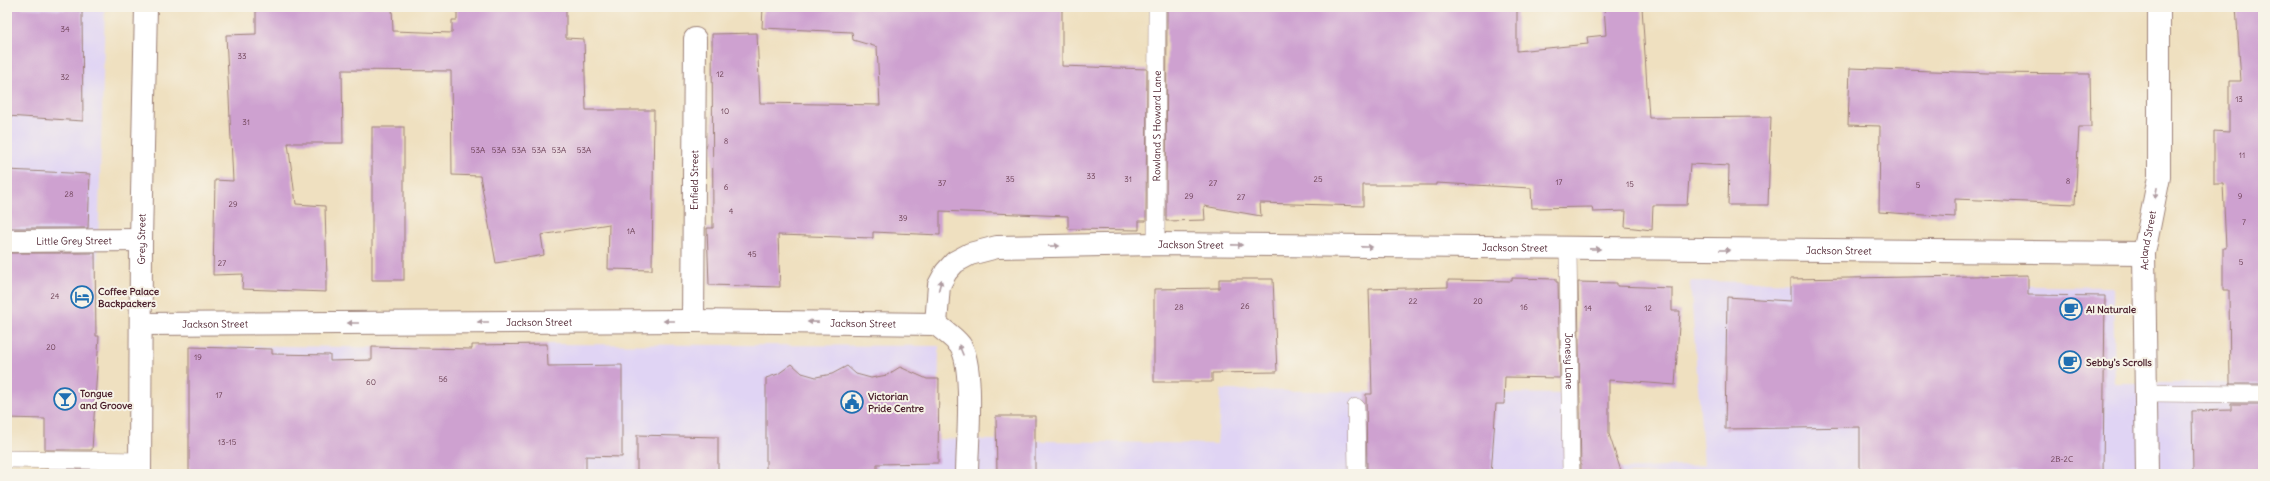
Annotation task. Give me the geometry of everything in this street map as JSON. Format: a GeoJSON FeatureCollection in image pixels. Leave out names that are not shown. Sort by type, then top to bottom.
{"type":"FeatureCollection","features":[{"type":"Feature","properties":{"kind":"street","name":"Grey Street"},"geometry":{"type":"LineString","coordinates":[[141,470],[141,240],[146,7]]}},
{"type":"Feature","properties":{"kind":"street","name":"Acland Street"},"geometry":{"type":"LineString","coordinates":[[2147,474],[2144,253],[2159,177],[2159,7]]}},
{"type":"Feature","properties":{"kind":"street","name":"Enfield Street"},"geometry":{"type":"LineString","coordinates":[[693,321],[695,39]]}},
{"type":"Feature","properties":{"kind":"street","name":"Little Grey Street"},"geometry":{"type":"LineString","coordinates":[[7,241],[141,240]]}},
{"type":"Feature","properties":{"kind":"street","name":"Jackson Street"},"geometry":{"type":"LineString","coordinates":[[141,324],[693,321],[936,324],[939,285],[946,272],[956,262],[970,254],[997,247],[1156,244],[1568,249],[2144,253]]}},
{"type":"Feature","properties":{"kind":"street"},"geometry":{"type":"LineString","coordinates":[[936,324],[960,345],[966,364],[969,386],[967,474]]}},
{"type":"Feature","properties":{"kind":"lane","name":"Rowland S Howard Lane"},"geometry":{"type":"LineString","coordinates":[[1156,244],[1157,7]]}},
{"type":"Feature","properties":{"kind":"lane","name":"Jonesy Lane"},"geometry":{"type":"LineString","coordinates":[[1568,249],[1571,474]]}},
{"type":"Feature","properties":{"kind":"lane"},"geometry":{"type":"LineString","coordinates":[[2146,393],[2263,394]]}},
{"type":"Feature","properties":{"kind":"lane"},"geometry":{"type":"LineString","coordinates":[[1356,407],[1357,474]]}},
{"type":"Feature","properties":{"kind":"lane"},"geometry":{"type":"LineString","coordinates":[[7,459],[141,470]]}},
{"type":"Feature","properties":{"kind":"shaded area"},"geometry":{"type":"Polygon","coordinates":[[[7,7],[105,7],[93,421],[7,418],[7,7]]]}},
{"type":"Feature","properties":{"kind":"shaded area"},"geometry":{"type":"Polygon","coordinates":[[[1690,281],[2113,287],[2115,383],[2263,383],[2263,474],[189,474],[189,347],[282,346],[467,349],[549,344],[939,346],[938,439],[1217,444],[1221,390],[1575,394],[1576,471],[1704,465],[1690,281]]]}},
{"type":"Feature","properties":{"kind":"shaded area"},"geometry":{"type":"Polygon","coordinates":[[[97,467],[97,474],[7,474],[7,470],[97,467]]]}},
{"type":"Feature","properties":{"kind":"building"},"geometry":{"type":"Polygon","coordinates":[[[7,7],[82,11],[83,121],[7,116],[7,7]]]}},
{"type":"Feature","properties":{"kind":"building"},"geometry":{"type":"Polygon","coordinates":[[[256,7],[392,7],[393,31],[452,33],[452,20],[457,20],[457,7],[566,7],[566,38],[584,39],[586,110],[654,110],[652,270],[608,269],[609,224],[541,235],[544,255],[496,263],[480,176],[452,175],[451,71],[342,70],[343,143],[288,143],[296,204],[325,206],[326,292],[242,289],[243,274],[213,275],[215,180],[233,181],[226,35],[256,34],[256,7]]]}},
{"type":"Feature","properties":{"kind":"building"},"geometry":{"type":"Polygon","coordinates":[[[763,7],[1062,7],[1062,66],[1147,69],[1146,221],[1139,221],[1139,230],[1068,229],[1068,216],[940,211],[940,235],[873,232],[873,238],[778,235],[780,287],[709,285],[707,228],[713,228],[712,34],[757,33],[760,103],[880,105],[877,47],[853,40],[852,32],[762,28],[763,7]]]}},
{"type":"Feature","properties":{"kind":"building"},"geometry":{"type":"Polygon","coordinates":[[[1167,7],[1517,7],[1517,51],[1588,44],[1587,37],[1606,35],[1604,7],[1642,7],[1649,118],[1771,117],[1768,205],[1728,205],[1729,166],[1690,164],[1687,205],[1653,205],[1652,230],[1625,227],[1626,211],[1593,212],[1592,207],[1532,208],[1531,188],[1436,183],[1436,185],[1363,185],[1363,206],[1260,203],[1261,216],[1204,206],[1205,220],[1166,221],[1167,7]]]}},
{"type":"Feature","properties":{"kind":"building"},"geometry":{"type":"Polygon","coordinates":[[[2236,7],[2263,7],[2263,384],[2230,384],[2229,290],[2223,290],[2223,248],[2226,248],[2223,184],[2214,184],[2214,131],[2229,132],[2229,81],[2241,81],[2236,7]]]}},
{"type":"Feature","properties":{"kind":"building"},"geometry":{"type":"Polygon","coordinates":[[[1850,68],[1988,73],[2090,74],[2091,127],[2079,127],[2075,204],[1955,199],[1955,217],[1879,212],[1880,126],[1848,125],[1850,68]]]}},
{"type":"Feature","properties":{"kind":"building"},"geometry":{"type":"Polygon","coordinates":[[[372,127],[404,127],[404,280],[372,280],[372,127]]]}},
{"type":"Feature","properties":{"kind":"building"},"geometry":{"type":"Polygon","coordinates":[[[7,170],[90,174],[88,228],[7,228],[7,170]]]}},
{"type":"Feature","properties":{"kind":"building"},"geometry":{"type":"Polygon","coordinates":[[[7,253],[95,253],[96,336],[99,336],[92,450],[45,450],[45,419],[7,418],[7,253]]]}},
{"type":"Feature","properties":{"kind":"building"},"geometry":{"type":"Polygon","coordinates":[[[2028,275],[2028,295],[2105,296],[2103,474],[1965,471],[1965,474],[1860,474],[1860,427],[1725,429],[1727,297],[1790,301],[1790,279],[2028,275]]]}},
{"type":"Feature","properties":{"kind":"building"},"geometry":{"type":"Polygon","coordinates":[[[1512,278],[1556,279],[1556,282],[1558,282],[1560,378],[1505,377],[1504,404],[1496,404],[1491,474],[1367,474],[1366,394],[1372,394],[1369,289],[1448,287],[1448,280],[1512,281],[1512,278]]]}},
{"type":"Feature","properties":{"kind":"building"},"geometry":{"type":"Polygon","coordinates":[[[1219,279],[1273,279],[1277,372],[1212,373],[1212,382],[1154,382],[1154,289],[1219,288],[1219,279]]]}},
{"type":"Feature","properties":{"kind":"building"},"geometry":{"type":"Polygon","coordinates":[[[1578,282],[1617,283],[1617,286],[1672,288],[1672,311],[1680,311],[1675,385],[1609,380],[1609,434],[1622,474],[1581,474],[1578,282]]]}},
{"type":"Feature","properties":{"kind":"building"},"geometry":{"type":"Polygon","coordinates":[[[547,344],[548,366],[622,365],[622,457],[586,456],[586,474],[189,474],[189,347],[272,349],[272,354],[330,355],[330,361],[372,360],[372,347],[472,349],[472,345],[547,344]]]}},
{"type":"Feature","properties":{"kind":"building","name":"Victorian Pride Centre"},"geometry":{"type":"Polygon","coordinates":[[[792,364],[802,373],[816,377],[832,374],[847,366],[856,374],[871,378],[887,375],[900,367],[927,379],[939,379],[938,463],[877,464],[877,474],[766,474],[766,378],[778,374],[792,364]]]}},
{"type":"Feature","properties":{"kind":"building"},"geometry":{"type":"Polygon","coordinates":[[[2231,404],[2263,404],[2263,474],[2193,474],[2192,411],[2231,410],[2231,404]]]}},
{"type":"Feature","properties":{"kind":"building"},"geometry":{"type":"Polygon","coordinates":[[[996,416],[1035,416],[1035,474],[997,474],[996,416]]]}},
{"type":"Feature","properties":{"kind":"building"},"geometry":{"type":"Polygon","coordinates":[[[637,435],[718,437],[718,474],[637,474],[637,435]]]}},
{"type":"Feature","properties":{"kind":"building"},"geometry":{"type":"Polygon","coordinates":[[[45,470],[91,470],[91,474],[45,474],[45,470]]]}},
{"type":"Feature","properties":{"kind":"place","name":"Coffee Palace Backpackers"},"geometry":{"type":"Point","coordinates":[82,297]}},
{"type":"Feature","properties":{"kind":"place","name":"Al Naturale"},"geometry":{"type":"Point","coordinates":[2071,309]}},
{"type":"Feature","properties":{"kind":"place","name":"Sebby's Scrolls"},"geometry":{"type":"Point","coordinates":[2070,362]}},
{"type":"Feature","properties":{"kind":"place","name":"Tongue and Groove"},"geometry":{"type":"Point","coordinates":[65,399]}},
{"type":"Feature","properties":{"kind":"place","name":"Victorian Pride Centre"},"geometry":{"type":"Point","coordinates":[852,402]}}]}
